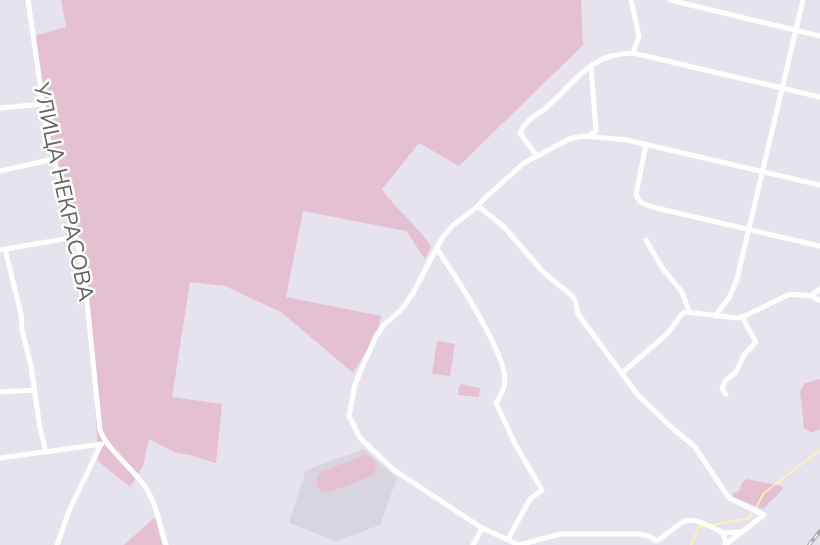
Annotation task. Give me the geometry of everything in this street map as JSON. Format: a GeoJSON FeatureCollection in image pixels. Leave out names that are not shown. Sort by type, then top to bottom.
{"type":"FeatureCollection","features":[{"type":"Feature","properties":{"kind":"street","name":"УЛИЦА НЕКРАСОВА"},"geometry":{"type":"LineString","coordinates":[[28,0],[48,138],[76,237],[85,282],[100,426],[104,443],[127,464],[148,492],[154,504],[166,545]]}},
{"type":"Feature","properties":{"kind":"street"},"geometry":{"type":"LineString","coordinates":[[631,0],[639,35],[633,53]]}},
{"type":"Feature","properties":{"kind":"street"},"geometry":{"type":"LineString","coordinates":[[670,0],[695,3],[820,36]]}},
{"type":"Feature","properties":{"kind":"street"},"geometry":{"type":"LineString","coordinates":[[715,316],[729,298],[734,286],[803,0]]}},
{"type":"Feature","properties":{"kind":"street"},"geometry":{"type":"LineString","coordinates":[[536,155],[520,133],[525,122],[547,107],[580,72],[613,55],[633,53],[820,97]]}},
{"type":"Feature","properties":{"kind":"street"},"geometry":{"type":"LineString","coordinates":[[584,137],[596,131],[597,124],[591,66]]}},
{"type":"Feature","properties":{"kind":"street"},"geometry":{"type":"LineString","coordinates":[[0,108],[43,104]]}},
{"type":"Feature","properties":{"kind":"street"},"geometry":{"type":"LineString","coordinates":[[744,531],[723,533],[704,524],[686,521],[656,541],[639,534],[626,536],[560,534],[519,545],[482,528],[394,470],[360,438],[349,416],[355,384],[377,334],[401,310],[413,293],[442,238],[453,225],[478,206],[519,167],[536,155],[569,139],[584,137],[627,140],[820,184]]}},
{"type":"Feature","properties":{"kind":"street"},"geometry":{"type":"LineString","coordinates":[[646,144],[636,193],[640,202],[652,207],[820,246]]}},
{"type":"Feature","properties":{"kind":"street"},"geometry":{"type":"LineString","coordinates":[[0,171],[54,159]]}},
{"type":"Feature","properties":{"kind":"street"},"geometry":{"type":"LineString","coordinates":[[478,206],[504,227],[543,272],[571,295],[578,314],[637,394],[695,447],[729,498],[764,515],[725,545],[723,533]]}},
{"type":"Feature","properties":{"kind":"street"},"geometry":{"type":"LineString","coordinates":[[46,453],[21,314],[3,250],[76,237]]}},
{"type":"Feature","properties":{"kind":"street"},"geometry":{"type":"LineString","coordinates":[[646,240],[660,265],[682,292],[689,311]]}},
{"type":"Feature","properties":{"kind":"street"},"geometry":{"type":"LineString","coordinates":[[437,249],[466,292],[496,352],[505,379],[504,388],[496,404],[515,444],[542,490],[530,499],[508,539]]}},
{"type":"Feature","properties":{"kind":"street"},"geometry":{"type":"LineString","coordinates":[[810,296],[820,289]]}},
{"type":"Feature","properties":{"kind":"street"},"geometry":{"type":"LineString","coordinates":[[622,373],[668,333],[681,315],[689,311],[715,316],[742,317],[787,295],[810,296],[820,301]]}},
{"type":"Feature","properties":{"kind":"street"},"geometry":{"type":"LineString","coordinates":[[726,394],[722,389],[723,385],[736,372],[744,355],[756,342],[742,317]]}},
{"type":"Feature","properties":{"kind":"street"},"geometry":{"type":"LineString","coordinates":[[0,392],[34,390]]}},
{"type":"Feature","properties":{"kind":"street"},"geometry":{"type":"LineString","coordinates":[[0,458],[104,443]]}},
{"type":"Feature","properties":{"kind":"street"},"geometry":{"type":"LineString","coordinates":[[57,545],[69,512],[104,443]]}},
{"type":"Feature","properties":{"kind":"street"},"geometry":{"type":"LineString","coordinates":[[472,545],[482,528]]}},
{"type":"Feature","properties":{"kind":"shaded area"},"geometry":{"type":"Polygon","coordinates":[[[61,0],[581,0],[583,45],[459,166],[419,143],[382,189],[431,246],[425,259],[406,231],[303,211],[286,297],[381,316],[377,334],[353,373],[281,312],[225,286],[190,282],[172,397],[222,404],[216,463],[176,453],[149,439],[143,466],[130,487],[98,461],[93,355],[78,248],[52,151],[34,36],[66,27],[61,0]]]}},
{"type":"Feature","properties":{"kind":"shaded area"},"geometry":{"type":"Polygon","coordinates":[[[437,341],[455,344],[450,376],[432,374],[437,341]]]}},
{"type":"Feature","properties":{"kind":"shaded area"},"geometry":{"type":"Polygon","coordinates":[[[820,379],[820,429],[812,433],[804,428],[800,391],[805,383],[820,379]]]}},
{"type":"Feature","properties":{"kind":"shaded area"},"geometry":{"type":"Polygon","coordinates":[[[461,384],[480,388],[479,397],[458,395],[461,384]]]}},
{"type":"Feature","properties":{"kind":"shaded area"},"geometry":{"type":"Polygon","coordinates":[[[364,449],[397,478],[380,525],[336,541],[289,523],[306,470],[364,449]]]}},
{"type":"Feature","properties":{"kind":"shaded area"},"geometry":{"type":"Polygon","coordinates":[[[365,455],[372,458],[375,463],[372,476],[329,492],[319,489],[316,479],[320,472],[365,455]]]}},
{"type":"Feature","properties":{"kind":"shaded area"},"geometry":{"type":"Polygon","coordinates":[[[747,479],[782,486],[783,489],[763,509],[733,497],[733,493],[739,491],[742,483],[747,479]]]}},
{"type":"Feature","properties":{"kind":"shaded area"},"geometry":{"type":"Polygon","coordinates":[[[155,517],[162,545],[124,545],[155,517]]]}},
{"type":"Feature","properties":{"kind":"waterway"},"geometry":{"type":"LineString","coordinates":[[755,509],[764,493],[820,450]]}},
{"type":"Feature","properties":{"kind":"waterway"},"geometry":{"type":"LineString","coordinates":[[713,525],[749,518],[752,513]]}},
{"type":"Feature","properties":{"kind":"waterway"},"geometry":{"type":"LineString","coordinates":[[691,545],[699,527],[705,526]]}},
{"type":"Feature","properties":{"kind":"railway"},"geometry":{"type":"LineString","coordinates":[[809,545],[820,531]]}}]}
